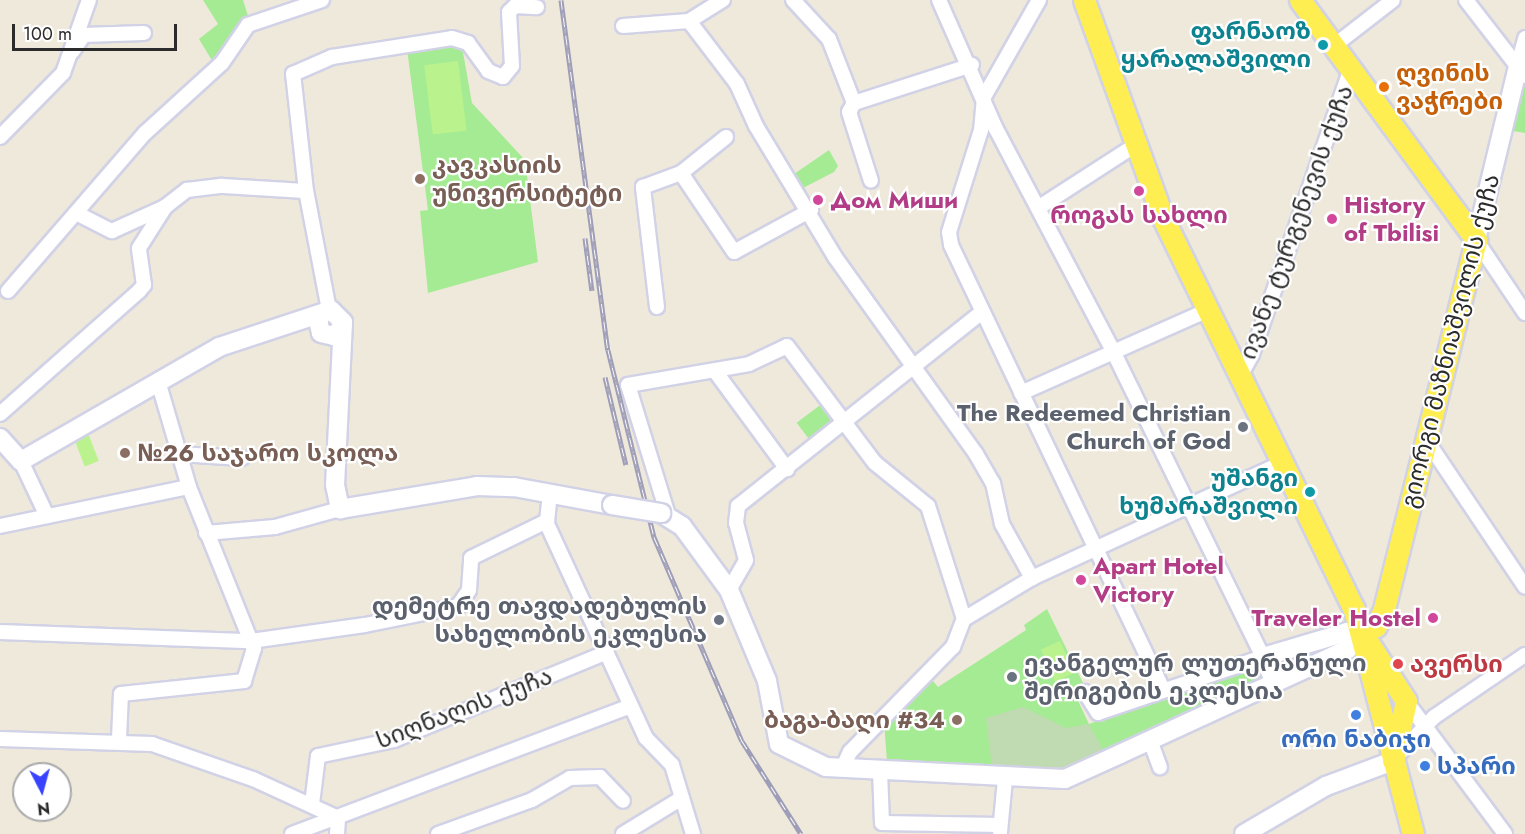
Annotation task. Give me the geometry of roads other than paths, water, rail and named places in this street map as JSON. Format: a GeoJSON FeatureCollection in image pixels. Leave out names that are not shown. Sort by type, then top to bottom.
{"type":"FeatureCollection","features":[{"type":"Feature","properties":{"kind":"main road"},"geometry":{"type":"LineString","coordinates":[[1084,0],[1134,146],[1208,310],[1355,613],[1367,645],[1394,702],[1393,761],[1413,834]]}},
{"type":"Feature","properties":{"kind":"main road"},"geometry":{"type":"LineString","coordinates":[[1300,0],[1476,240]]}},
{"type":"Feature","properties":{"kind":"main road","name":"გიორგი მაზნიაშვილის ქუჩა"},"geometry":{"type":"LineString","coordinates":[[1367,645],[1425,438],[1476,240]]}},
{"type":"Feature","properties":{"kind":"main road"},"geometry":{"type":"LineString","coordinates":[[1393,761],[1394,702]]}},
{"type":"Feature","properties":{"kind":"street"},"geometry":{"type":"LineString","coordinates":[[0,137],[58,79],[89,0]]}},
{"type":"Feature","properties":{"kind":"street"},"geometry":{"type":"LineString","coordinates":[[8,291],[78,214],[145,133],[214,70],[248,25],[322,0]]}},
{"type":"Feature","properties":{"kind":"street"},"geometry":{"type":"LineString","coordinates":[[623,26],[689,21],[723,0]]}},
{"type":"Feature","properties":{"kind":"street"},"geometry":{"type":"LineString","coordinates":[[793,0],[829,39],[854,103]]}},
{"type":"Feature","properties":{"kind":"street"},"geometry":{"type":"LineString","coordinates":[[939,0],[972,65],[984,98],[1038,208],[1191,506],[1275,682]]}},
{"type":"Feature","properties":{"kind":"street"},"geometry":{"type":"LineString","coordinates":[[1039,0],[984,98],[981,130],[949,232],[982,312],[1163,690]]}},
{"type":"Feature","properties":{"kind":"street"},"geometry":{"type":"LineString","coordinates":[[1335,45],[1393,0]]}},
{"type":"Feature","properties":{"kind":"street"},"geometry":{"type":"LineString","coordinates":[[1466,0],[1523,66]]}},
{"type":"Feature","properties":{"kind":"street"},"geometry":{"type":"LineString","coordinates":[[326,311],[306,191],[292,85],[301,67],[452,38],[468,43],[488,71],[502,78],[512,66],[509,4],[537,8]]}},
{"type":"Feature","properties":{"kind":"street"},"geometry":{"type":"LineString","coordinates":[[689,21],[737,84],[756,126],[811,210],[835,257],[993,483],[1002,524],[1032,578]]}},
{"type":"Feature","properties":{"kind":"street"},"geometry":{"type":"LineString","coordinates":[[68,57],[84,35],[144,33]]}},
{"type":"Feature","properties":{"kind":"street","name":"გიორგი მაზნიაშვილის ქუჩა"},"geometry":{"type":"LineString","coordinates":[[1476,240],[1523,66],[1525,38]]}},
{"type":"Feature","properties":{"kind":"street"},"geometry":{"type":"LineString","coordinates":[[871,181],[849,112],[854,103],[972,65]]}},
{"type":"Feature","properties":{"kind":"street","name":"ივანე ტურგენევის ქუჩა"},"geometry":{"type":"LineString","coordinates":[[1240,376],[1252,354],[1351,68]]}},
{"type":"Feature","properties":{"kind":"street"},"geometry":{"type":"LineString","coordinates":[[657,307],[643,187],[681,173],[726,137]]}},
{"type":"Feature","properties":{"kind":"street"},"geometry":{"type":"LineString","coordinates":[[1038,208],[1134,146]]}},
{"type":"Feature","properties":{"kind":"street"},"geometry":{"type":"LineString","coordinates":[[681,173],[734,252],[811,210]]}},
{"type":"Feature","properties":{"kind":"street"},"geometry":{"type":"LineString","coordinates":[[78,214],[112,231],[165,207],[201,186],[306,191]]}},
{"type":"Feature","properties":{"kind":"street"},"geometry":{"type":"LineString","coordinates":[[0,414],[140,291],[144,285],[139,248],[165,207]]}},
{"type":"Feature","properties":{"kind":"street"},"geometry":{"type":"LineString","coordinates":[[1476,240],[1525,313]]}},
{"type":"Feature","properties":{"kind":"street"},"geometry":{"type":"LineString","coordinates":[[1021,393],[1208,310]]}},
{"type":"Feature","properties":{"kind":"street"},"geometry":{"type":"LineString","coordinates":[[326,311],[318,320],[323,334],[340,359]]}},
{"type":"Feature","properties":{"kind":"street"},"geometry":{"type":"LineString","coordinates":[[21,461],[219,347],[283,323],[326,311],[340,314],[343,326],[335,485],[340,508]]}},
{"type":"Feature","properties":{"kind":"street"},"geometry":{"type":"LineString","coordinates":[[729,590],[746,560],[736,523],[738,506],[914,369],[982,312]]}},
{"type":"Feature","properties":{"kind":"street"},"geometry":{"type":"LineString","coordinates":[[283,323],[323,334],[338,334],[343,326]]}},
{"type":"Feature","properties":{"kind":"street"},"geometry":{"type":"LineString","coordinates":[[665,514],[628,385],[749,363],[787,345],[875,463],[928,506],[964,619]]}},
{"type":"Feature","properties":{"kind":"street"},"geometry":{"type":"LineString","coordinates":[[715,371],[787,469]]}},
{"type":"Feature","properties":{"kind":"street"},"geometry":{"type":"LineString","coordinates":[[119,739],[121,694],[244,681],[253,659],[251,641],[189,487],[158,381]]}},
{"type":"Feature","properties":{"kind":"street"},"geometry":{"type":"LineString","coordinates":[[0,438],[21,461],[47,516]]}},
{"type":"Feature","properties":{"kind":"street"},"geometry":{"type":"LineString","coordinates":[[1425,438],[1525,587]]}},
{"type":"Feature","properties":{"kind":"street"},"geometry":{"type":"LineString","coordinates":[[179,454],[242,458]]}},
{"type":"Feature","properties":{"kind":"street"},"geometry":{"type":"LineString","coordinates":[[842,769],[850,752],[953,646],[964,619],[1032,578],[1282,463]]}},
{"type":"Feature","properties":{"kind":"street"},"geometry":{"type":"LineString","coordinates":[[206,533],[275,527],[340,508],[477,486],[549,493],[665,514],[693,538],[729,590],[767,681],[779,744],[790,754],[842,769],[1065,779],[1275,682],[1367,645]]}},
{"type":"Feature","properties":{"kind":"street"},"geometry":{"type":"LineString","coordinates":[[0,526],[189,487]]}},
{"type":"Feature","properties":{"kind":"street"},"geometry":{"type":"LineString","coordinates":[[549,493],[547,521],[646,738],[672,765],[693,834]]}},
{"type":"Feature","properties":{"kind":"street"},"geometry":{"type":"LineString","coordinates":[[0,633],[251,641],[458,606],[469,590],[471,558],[547,521]]}},
{"type":"Feature","properties":{"kind":"street"},"geometry":{"type":"LineString","coordinates":[[1085,692],[1098,712],[1263,657],[1347,632],[1367,645]]}},
{"type":"Feature","properties":{"kind":"street","name":"სიღნაღის ქუჩა"},"geometry":{"type":"LineString","coordinates":[[312,804],[318,756],[394,740],[607,652]]}},
{"type":"Feature","properties":{"kind":"street"},"geometry":{"type":"LineString","coordinates":[[1244,834],[1326,786],[1393,761],[1425,728],[1525,655]]}},
{"type":"Feature","properties":{"kind":"street"},"geometry":{"type":"LineString","coordinates":[[1394,702],[1438,738],[1505,834]]}},
{"type":"Feature","properties":{"kind":"street"},"geometry":{"type":"LineString","coordinates":[[292,834],[630,706]]}},
{"type":"Feature","properties":{"kind":"street"},"geometry":{"type":"LineString","coordinates":[[0,739],[119,739],[206,762],[312,804],[338,818]]}},
{"type":"Feature","properties":{"kind":"street"},"geometry":{"type":"LineString","coordinates":[[1150,740],[1160,767]]}},
{"type":"Feature","properties":{"kind":"street"},"geometry":{"type":"LineString","coordinates":[[880,771],[882,823],[1000,830],[1005,778]]}},
{"type":"Feature","properties":{"kind":"street"},"geometry":{"type":"LineString","coordinates":[[438,834],[532,800],[570,778],[600,777],[623,801]]}},
{"type":"Feature","properties":{"kind":"street"},"geometry":{"type":"LineString","coordinates":[[623,834],[682,798]]}},
{"type":"Feature","properties":{"kind":"street"},"geometry":{"type":"LineString","coordinates":[[337,834],[338,818]]}},
{"type":"Feature","properties":{"kind":"railway"},"geometry":{"type":"LineString","coordinates":[[561,0],[608,350],[654,537],[742,741],[801,834]]}},
{"type":"Feature","properties":{"kind":"railway"},"geometry":{"type":"LineString","coordinates":[[585,238],[592,291]]}},
{"type":"Feature","properties":{"kind":"railway"},"geometry":{"type":"LineString","coordinates":[[605,377],[626,465]]}},
{"type":"Feature","properties":{"kind":"place","name":"ფარნაოზ ყარალაშვილი"},"geometry":{"type":"Point","coordinates":[1323,45]}},
{"type":"Feature","properties":{"kind":"place","name":"ღვინის ვაჭრები"},"geometry":{"type":"Point","coordinates":[1384,87]}},
{"type":"Feature","properties":{"kind":"place","name":"კავკასიის უნივერსიტეტი"},"geometry":{"type":"Point","coordinates":[420,179]}},
{"type":"Feature","properties":{"kind":"place","name":"როგას სახლი"},"geometry":{"type":"Point","coordinates":[1139,191]}},
{"type":"Feature","properties":{"kind":"place","name":"Дом Миши"},"geometry":{"type":"Point","coordinates":[818,200]}},
{"type":"Feature","properties":{"kind":"place","name":"History of Tbilisi"},"geometry":{"type":"Point","coordinates":[1332,219]}},
{"type":"Feature","properties":{"kind":"place","name":"The Redeemed Christian Church of God"},"geometry":{"type":"Point","coordinates":[1243,427]}},
{"type":"Feature","properties":{"kind":"place","name":"№26 საჯარო სკოლა"},"geometry":{"type":"Point","coordinates":[125,453]}},
{"type":"Feature","properties":{"kind":"place","name":"უშანგი ხუმარაშვილი"},"geometry":{"type":"Point","coordinates":[1310,492]}},
{"type":"Feature","properties":{"kind":"place","name":"Apart Hotel Victory"},"geometry":{"type":"Point","coordinates":[1081,580]}},
{"type":"Feature","properties":{"kind":"place","name":"Traveler Hostel"},"geometry":{"type":"Point","coordinates":[1433,618]}},
{"type":"Feature","properties":{"kind":"place","name":"დემეტრე თავდადებულის სახელობის ეკლესია"},"geometry":{"type":"Point","coordinates":[719,620]}},
{"type":"Feature","properties":{"kind":"place","name":"ავერსი"},"geometry":{"type":"Point","coordinates":[1398,664]}},
{"type":"Feature","properties":{"kind":"place","name":"ევანგელურ ლუთერანული შერიგების ეკლესია"},"geometry":{"type":"Point","coordinates":[1012,677]}},
{"type":"Feature","properties":{"kind":"place","name":"ორი ნაბიჯი"},"geometry":{"type":"Point","coordinates":[1356,715]}},
{"type":"Feature","properties":{"kind":"place","name":"ბაგა-ბაღი #34"},"geometry":{"type":"Point","coordinates":[957,720]}},
{"type":"Feature","properties":{"kind":"place","name":"სპარი"},"geometry":{"type":"Point","coordinates":[1425,766]}}]}
